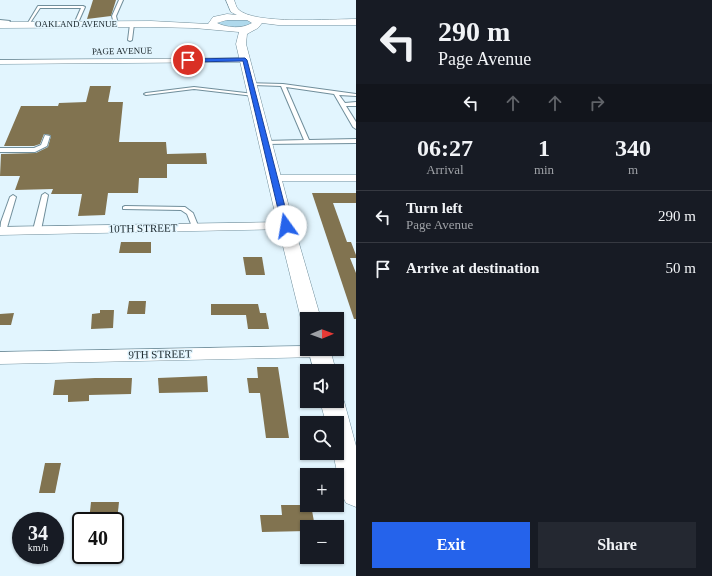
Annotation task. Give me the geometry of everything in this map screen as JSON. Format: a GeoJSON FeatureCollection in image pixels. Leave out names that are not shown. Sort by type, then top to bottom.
{"type":"FeatureCollection","features":[{"type":"Feature","properties":{"kind":"street"},"geometry":{"type":"LineString","coordinates":[[219,23],[228,14],[230,3]]}},
{"type":"Feature","properties":{"kind":"street"},"geometry":{"type":"LineString","coordinates":[[230,3],[238,13],[252,23]]}},
{"type":"Feature","properties":{"kind":"street"},"geometry":{"type":"LineString","coordinates":[[219,23],[234,17],[252,23],[280,24],[356,22]]}},
{"type":"Feature","properties":{"kind":"street","name":"OAKLAND AVENUE"},"geometry":{"type":"LineString","coordinates":[[2,23],[28,25],[198,25],[219,23]]}},
{"type":"Feature","properties":{"kind":"street"},"geometry":{"type":"LineString","coordinates":[[219,23],[237,30],[252,23]]}},
{"type":"Feature","properties":{"kind":"street"},"geometry":{"type":"LineString","coordinates":[[219,23],[240,44]]}},
{"type":"Feature","properties":{"kind":"street"},"geometry":{"type":"LineString","coordinates":[[252,23],[243,33],[240,44],[309,312]]}},
{"type":"Feature","properties":{"kind":"street","name":"PAGE AVENUE"},"geometry":{"type":"LineString","coordinates":[[0,62],[245,60]]}},
{"type":"Feature","properties":{"kind":"street"},"geometry":{"type":"LineString","coordinates":[[274,179],[356,178]]}},
{"type":"Feature","properties":{"kind":"street","name":"10TH STREET"},"geometry":{"type":"LineString","coordinates":[[1,231],[286,226]]}},
{"type":"Feature","properties":{"kind":"street","name":"9TH STREET"},"geometry":{"type":"LineString","coordinates":[[0,358],[321,357]]}},
{"type":"Feature","properties":{"kind":"street"},"geometry":{"type":"LineString","coordinates":[[334,408],[356,494]]}},
{"type":"Feature","properties":{"kind":"lane"},"geometry":{"type":"LineString","coordinates":[[116,24],[114,16],[121,0]]}},
{"type":"Feature","properties":{"kind":"lane"},"geometry":{"type":"LineString","coordinates":[[28,25],[39,7],[83,7],[76,24]]}},
{"type":"Feature","properties":{"kind":"lane"},"geometry":{"type":"LineString","coordinates":[[130,40],[132,24]]}},
{"type":"Feature","properties":{"kind":"lane"},"geometry":{"type":"LineString","coordinates":[[283,85],[307,142]]}},
{"type":"Feature","properties":{"kind":"lane"},"geometry":{"type":"LineString","coordinates":[[146,94],[194,88],[252,90],[283,85],[356,95]]}},
{"type":"Feature","properties":{"kind":"lane"},"geometry":{"type":"LineString","coordinates":[[336,93],[356,127]]}},
{"type":"Feature","properties":{"kind":"lane"},"geometry":{"type":"LineString","coordinates":[[343,105],[356,104]]}},
{"type":"Feature","properties":{"kind":"lane"},"geometry":{"type":"LineString","coordinates":[[0,150],[35,150],[44,146],[47,136]]}},
{"type":"Feature","properties":{"kind":"lane"},"geometry":{"type":"LineString","coordinates":[[266,143],[356,141]]}},
{"type":"Feature","properties":{"kind":"lane"},"geometry":{"type":"LineString","coordinates":[[37,230],[45,195]]}},
{"type":"Feature","properties":{"kind":"lane"},"geometry":{"type":"LineString","coordinates":[[1,231],[13,197]]}},
{"type":"Feature","properties":{"kind":"lane"},"geometry":{"type":"LineString","coordinates":[[125,208],[183,208],[190,213],[195,228]]}},
{"type":"Feature","properties":{"kind":"shaded area"},"geometry":{"type":"Polygon","coordinates":[[[228,19],[248,20],[252,23],[244,27],[231,27],[218,24],[218,22],[228,19]]]}},
{"type":"Feature","properties":{"kind":"building"},"geometry":{"type":"Polygon","coordinates":[[[93,0],[116,0],[111,16],[87,19],[93,0]]]}},
{"type":"Feature","properties":{"kind":"building"},"geometry":{"type":"Polygon","coordinates":[[[90,86],[111,86],[108,102],[123,102],[119,142],[166,142],[167,154],[206,153],[207,164],[167,164],[167,178],[139,178],[138,193],[108,193],[105,215],[78,216],[82,194],[51,194],[53,189],[15,190],[20,176],[0,176],[1,154],[36,153],[48,147],[51,136],[44,134],[40,144],[34,146],[4,146],[21,106],[58,106],[59,103],[86,102],[90,86]]]}},
{"type":"Feature","properties":{"kind":"building"},"geometry":{"type":"Polygon","coordinates":[[[312,193],[356,193],[356,203],[333,203],[347,242],[351,242],[356,255],[356,258],[350,258],[356,273],[356,319],[354,319],[312,193]]]}},
{"type":"Feature","properties":{"kind":"building"},"geometry":{"type":"Polygon","coordinates":[[[121,242],[151,242],[151,253],[119,253],[121,242]]]}},
{"type":"Feature","properties":{"kind":"building"},"geometry":{"type":"Polygon","coordinates":[[[243,257],[262,257],[265,275],[246,275],[243,257]]]}},
{"type":"Feature","properties":{"kind":"building"},"geometry":{"type":"Polygon","coordinates":[[[129,301],[146,301],[145,314],[127,314],[129,301]]]}},
{"type":"Feature","properties":{"kind":"building"},"geometry":{"type":"Polygon","coordinates":[[[211,304],[258,304],[260,313],[266,313],[269,329],[248,329],[246,315],[211,315],[211,304]]]}},
{"type":"Feature","properties":{"kind":"building"},"geometry":{"type":"Polygon","coordinates":[[[100,310],[114,310],[113,328],[91,329],[92,314],[100,313],[100,310]]]}},
{"type":"Feature","properties":{"kind":"building"},"geometry":{"type":"Polygon","coordinates":[[[14,313],[11,325],[0,325],[0,314],[14,313]]]}},
{"type":"Feature","properties":{"kind":"building"},"geometry":{"type":"Polygon","coordinates":[[[257,367],[278,367],[289,438],[266,438],[260,393],[249,393],[247,378],[258,378],[257,367]]]}},
{"type":"Feature","properties":{"kind":"building"},"geometry":{"type":"Polygon","coordinates":[[[207,376],[208,392],[159,393],[158,378],[207,376]]]}},
{"type":"Feature","properties":{"kind":"building"},"geometry":{"type":"Polygon","coordinates":[[[132,378],[131,394],[89,395],[89,401],[68,402],[68,395],[53,395],[55,380],[132,378]]]}},
{"type":"Feature","properties":{"kind":"building"},"geometry":{"type":"Polygon","coordinates":[[[45,463],[61,463],[55,493],[39,493],[45,463]]]}},
{"type":"Feature","properties":{"kind":"building"},"geometry":{"type":"Polygon","coordinates":[[[91,502],[119,502],[118,512],[90,512],[91,502]]]}},
{"type":"Feature","properties":{"kind":"building"},"geometry":{"type":"Polygon","coordinates":[[[281,505],[300,505],[300,512],[312,512],[314,520],[300,520],[300,531],[262,532],[260,515],[282,515],[281,505]]]}},
{"type":"Feature","properties":{"kind":"route"},"geometry":{"type":"LineString","coordinates":[[188,60],[245,60],[286,226]]}}]}
